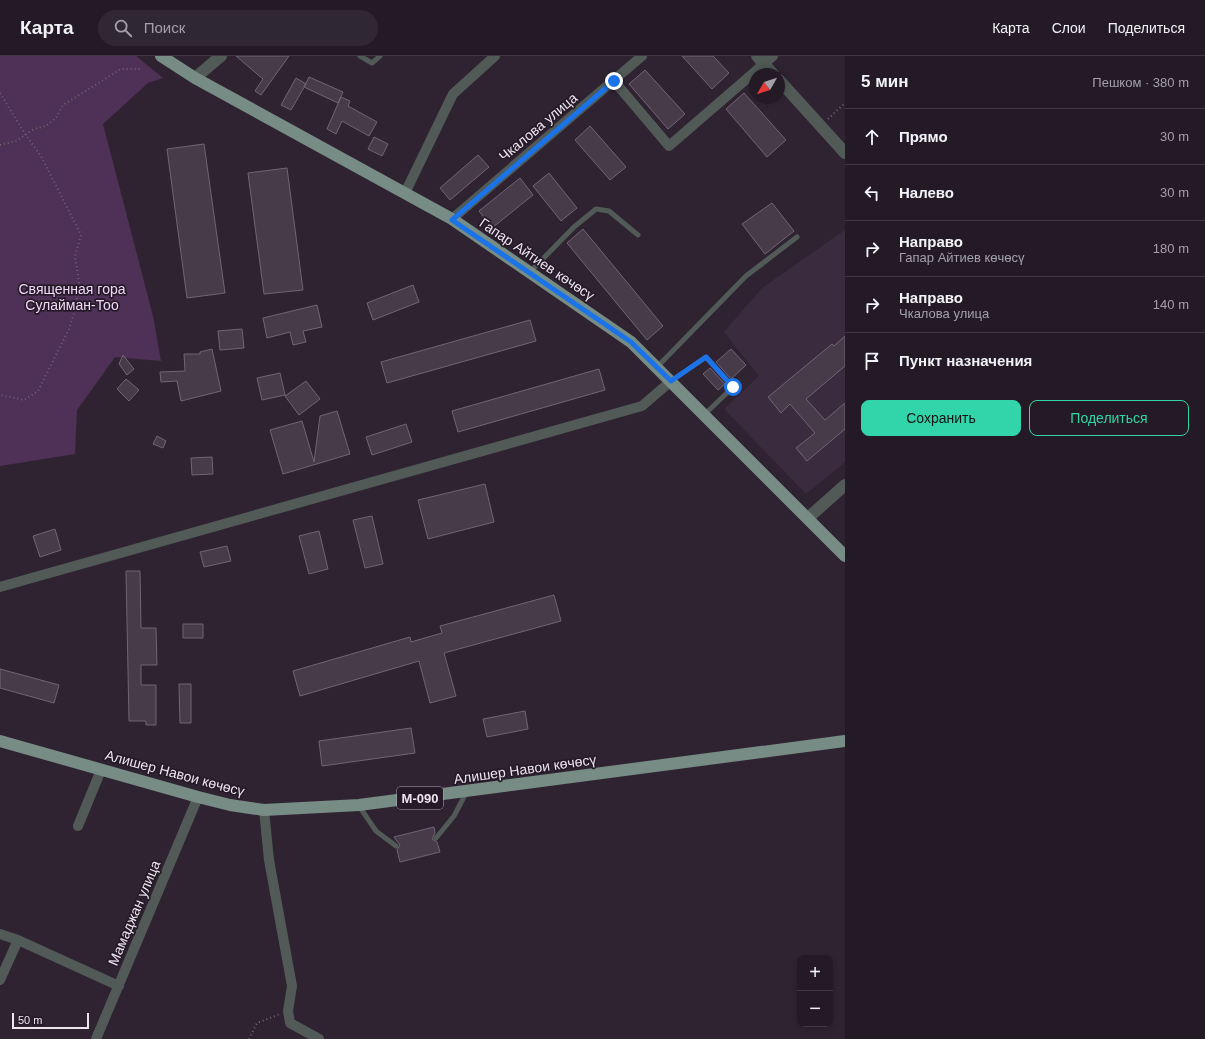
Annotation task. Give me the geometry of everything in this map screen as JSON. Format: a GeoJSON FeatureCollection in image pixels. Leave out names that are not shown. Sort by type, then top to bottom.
{"type":"FeatureCollection","features":[{"type":"Feature","properties":{"kind":"main road","name":"Гапар Айтиев көчөсү"},"geometry":{"type":"LineString","coordinates":[[161,56],[195,78],[405,192],[452,220],[631,342],[705,414],[845,556]]}},
{"type":"Feature","properties":{"kind":"main road","name":"Алишер Навои көчөсү"},"geometry":{"type":"LineString","coordinates":[[0,741],[198,797],[230,805],[264,810],[359,805],[466,793],[845,741]]}},
{"type":"Feature","properties":{"kind":"street"},"geometry":{"type":"LineString","coordinates":[[195,78],[221,56]]}},
{"type":"Feature","properties":{"kind":"street"},"geometry":{"type":"LineString","coordinates":[[405,192],[453,94],[495,56]]}},
{"type":"Feature","properties":{"kind":"street","name":"Чкалова улица"},"geometry":{"type":"LineString","coordinates":[[452,220],[642,56]]}},
{"type":"Feature","properties":{"kind":"street"},"geometry":{"type":"LineString","coordinates":[[614,81],[669,146],[765,59],[770,68]]}},
{"type":"Feature","properties":{"kind":"street"},"geometry":{"type":"LineString","coordinates":[[785,87],[845,153]]}},
{"type":"Feature","properties":{"kind":"street"},"geometry":{"type":"LineString","coordinates":[[0,587],[642,406],[671,381]]}},
{"type":"Feature","properties":{"kind":"street"},"geometry":{"type":"LineString","coordinates":[[808,518],[844,486]]}},
{"type":"Feature","properties":{"kind":"street"},"geometry":{"type":"LineString","coordinates":[[78,826],[101,770]]}},
{"type":"Feature","properties":{"kind":"street","name":"Мамаджан улица"},"geometry":{"type":"LineString","coordinates":[[96,1039],[198,797]]}},
{"type":"Feature","properties":{"kind":"street"},"geometry":{"type":"LineString","coordinates":[[264,810],[269,860],[292,986],[288,1011],[290,1023],[319,1039]]}},
{"type":"Feature","properties":{"kind":"street"},"geometry":{"type":"LineString","coordinates":[[0,934],[18,940],[119,986]]}},
{"type":"Feature","properties":{"kind":"street"},"geometry":{"type":"LineString","coordinates":[[0,980],[18,940]]}},
{"type":"Feature","properties":{"kind":"lane"},"geometry":{"type":"LineString","coordinates":[[360,56],[372,63],[380,56]]}},
{"type":"Feature","properties":{"kind":"lane"},"geometry":{"type":"LineString","coordinates":[[530,272],[574,227],[596,209],[609,211],[638,235]]}},
{"type":"Feature","properties":{"kind":"lane"},"geometry":{"type":"LineString","coordinates":[[657,367],[746,276],[797,237]]}},
{"type":"Feature","properties":{"kind":"lane"},"geometry":{"type":"LineString","coordinates":[[671,381],[706,357],[733,387],[705,414]]}},
{"type":"Feature","properties":{"kind":"lane"},"geometry":{"type":"LineString","coordinates":[[436,838],[454,816],[466,793]]}},
{"type":"Feature","properties":{"kind":"lane"},"geometry":{"type":"LineString","coordinates":[[359,805],[376,830],[396,846]]}},
{"type":"Feature","properties":{"kind":"path"},"geometry":{"type":"LineString","coordinates":[[0,146],[16,141],[24,134],[34,129],[46,126],[56,118],[64,104],[121,69],[140,69]]}},
{"type":"Feature","properties":{"kind":"path"},"geometry":{"type":"LineString","coordinates":[[0,93],[24,134],[48,168],[81,234],[76,256],[79,282],[76,307],[69,329],[38,391],[24,400],[0,395]]}},
{"type":"Feature","properties":{"kind":"path"},"geometry":{"type":"LineString","coordinates":[[820,126],[845,104]]}},
{"type":"Feature","properties":{"kind":"path"},"geometry":{"type":"LineString","coordinates":[[249,1039],[257,1023],[288,1011]]}},
{"type":"Feature","properties":{"kind":"shaded area"},"geometry":{"type":"Polygon","coordinates":[[[845,230],[845,462],[806,494],[724,409],[759,376],[724,332],[762,288],[845,230]]]}},
{"type":"Feature","properties":{"kind":"green space","name":"Священная гора Сулайман-Тоо"},"geometry":{"type":"Polygon","coordinates":[[[0,56],[136,56],[163,78],[148,83],[103,124],[153,316],[161,361],[115,357],[77,410],[75,454],[0,466],[0,56]]]}},
{"type":"Feature","properties":{"kind":"building"},"geometry":{"type":"Polygon","coordinates":[[[236,56],[289,56],[261,95],[255,91],[263,79],[236,56]]]}},
{"type":"Feature","properties":{"kind":"building"},"geometry":{"type":"Polygon","coordinates":[[[682,56],[713,56],[729,73],[712,89],[682,56]]]}},
{"type":"Feature","properties":{"kind":"building"},"geometry":{"type":"Polygon","coordinates":[[[645,70],[685,114],[668,129],[629,84],[645,70]]]}},
{"type":"Feature","properties":{"kind":"building"},"geometry":{"type":"Polygon","coordinates":[[[309,77],[343,92],[338,103],[304,87],[309,77]]]}},
{"type":"Feature","properties":{"kind":"building"},"geometry":{"type":"Polygon","coordinates":[[[296,78],[306,84],[291,110],[281,105],[296,78]]]}},
{"type":"Feature","properties":{"kind":"building"},"geometry":{"type":"Polygon","coordinates":[[[744,93],[749,99],[749,104],[754,104],[786,140],[767,157],[726,109],[744,93]]]}},
{"type":"Feature","properties":{"kind":"building"},"geometry":{"type":"Polygon","coordinates":[[[341,97],[350,101],[348,106],[377,122],[369,136],[342,121],[336,134],[327,129],[341,97]]]}},
{"type":"Feature","properties":{"kind":"building"},"geometry":{"type":"Polygon","coordinates":[[[590,126],[626,167],[610,180],[575,140],[590,126]]]}},
{"type":"Feature","properties":{"kind":"building"},"geometry":{"type":"Polygon","coordinates":[[[374,137],[388,144],[382,156],[368,149],[374,137]]]}},
{"type":"Feature","properties":{"kind":"building"},"geometry":{"type":"Polygon","coordinates":[[[204,144],[225,293],[187,298],[167,149],[204,144]]]}},
{"type":"Feature","properties":{"kind":"building"},"geometry":{"type":"Polygon","coordinates":[[[478,155],[489,167],[450,200],[440,188],[478,155]]]}},
{"type":"Feature","properties":{"kind":"building"},"geometry":{"type":"Polygon","coordinates":[[[287,168],[303,290],[264,294],[248,173],[287,168]]]}},
{"type":"Feature","properties":{"kind":"building"},"geometry":{"type":"Polygon","coordinates":[[[549,173],[577,208],[561,221],[533,186],[549,173]]]}},
{"type":"Feature","properties":{"kind":"building"},"geometry":{"type":"Polygon","coordinates":[[[520,178],[533,195],[492,228],[479,211],[520,178]]]}},
{"type":"Feature","properties":{"kind":"building"},"geometry":{"type":"Polygon","coordinates":[[[772,203],[794,231],[765,254],[742,224],[772,203]]]}},
{"type":"Feature","properties":{"kind":"building"},"geometry":{"type":"Polygon","coordinates":[[[583,229],[663,326],[647,340],[567,243],[583,229]]]}},
{"type":"Feature","properties":{"kind":"building"},"geometry":{"type":"Polygon","coordinates":[[[413,285],[419,302],[373,320],[367,303],[413,285]]]}},
{"type":"Feature","properties":{"kind":"building"},"geometry":{"type":"Polygon","coordinates":[[[317,305],[322,327],[303,331],[306,342],[293,345],[290,332],[267,338],[263,318],[317,305]]]}},
{"type":"Feature","properties":{"kind":"building"},"geometry":{"type":"Polygon","coordinates":[[[530,320],[536,341],[387,383],[381,362],[530,320]]]}},
{"type":"Feature","properties":{"kind":"building"},"geometry":{"type":"Polygon","coordinates":[[[242,329],[244,348],[220,350],[218,331],[242,329]]]}},
{"type":"Feature","properties":{"kind":"building"},"geometry":{"type":"Polygon","coordinates":[[[845,336],[845,366],[806,399],[825,420],[845,403],[845,429],[807,461],[796,448],[815,433],[790,404],[781,413],[768,397],[832,344],[834,346],[845,336]]]}},
{"type":"Feature","properties":{"kind":"building"},"geometry":{"type":"Polygon","coordinates":[[[212,349],[221,391],[181,401],[177,381],[161,382],[160,372],[185,371],[184,354],[200,354],[200,352],[212,349]]]}},
{"type":"Feature","properties":{"kind":"building"},"geometry":{"type":"Polygon","coordinates":[[[731,349],[746,365],[731,379],[716,362],[731,349]]]}},
{"type":"Feature","properties":{"kind":"building"},"geometry":{"type":"Polygon","coordinates":[[[123,355],[134,369],[127,375],[119,364],[123,355]]]}},
{"type":"Feature","properties":{"kind":"building"},"geometry":{"type":"Polygon","coordinates":[[[710,368],[725,384],[718,390],[703,374],[710,368]]]}},
{"type":"Feature","properties":{"kind":"building"},"geometry":{"type":"Polygon","coordinates":[[[599,369],[605,390],[458,432],[452,411],[599,369]]]}},
{"type":"Feature","properties":{"kind":"building"},"geometry":{"type":"Polygon","coordinates":[[[280,373],[285,395],[262,400],[257,378],[280,373]]]}},
{"type":"Feature","properties":{"kind":"building"},"geometry":{"type":"Polygon","coordinates":[[[126,379],[139,390],[129,401],[117,389],[126,379]]]}},
{"type":"Feature","properties":{"kind":"building"},"geometry":{"type":"Polygon","coordinates":[[[306,381],[320,399],[299,415],[285,396],[306,381]]]}},
{"type":"Feature","properties":{"kind":"building"},"geometry":{"type":"Polygon","coordinates":[[[337,411],[350,454],[283,474],[270,430],[302,421],[314,462],[320,416],[337,411]]]}},
{"type":"Feature","properties":{"kind":"building"},"geometry":{"type":"Polygon","coordinates":[[[406,424],[412,442],[372,455],[366,437],[406,424]]]}},
{"type":"Feature","properties":{"kind":"building"},"geometry":{"type":"Polygon","coordinates":[[[157,436],[166,441],[163,448],[153,444],[157,436]]]}},
{"type":"Feature","properties":{"kind":"building"},"geometry":{"type":"Polygon","coordinates":[[[212,457],[213,474],[192,475],[191,458],[212,457]]]}},
{"type":"Feature","properties":{"kind":"building"},"geometry":{"type":"Polygon","coordinates":[[[485,484],[494,522],[428,539],[418,500],[485,484]]]}},
{"type":"Feature","properties":{"kind":"building"},"geometry":{"type":"Polygon","coordinates":[[[372,516],[383,564],[365,568],[353,520],[372,516]]]}},
{"type":"Feature","properties":{"kind":"building"},"geometry":{"type":"Polygon","coordinates":[[[55,529],[61,550],[40,557],[33,536],[55,529]]]}},
{"type":"Feature","properties":{"kind":"building"},"geometry":{"type":"Polygon","coordinates":[[[319,531],[328,569],[309,574],[299,536],[319,531]]]}},
{"type":"Feature","properties":{"kind":"building"},"geometry":{"type":"Polygon","coordinates":[[[227,546],[231,561],[204,567],[200,552],[227,546]]]}},
{"type":"Feature","properties":{"kind":"building"},"geometry":{"type":"Polygon","coordinates":[[[126,571],[140,571],[141,628],[156,628],[157,665],[141,665],[141,685],[156,685],[156,725],[146,725],[146,721],[129,721],[126,571]]]}},
{"type":"Feature","properties":{"kind":"building"},"geometry":{"type":"Polygon","coordinates":[[[554,595],[561,621],[444,653],[456,696],[430,703],[419,661],[300,696],[293,671],[410,637],[411,642],[442,633],[440,626],[554,595]]]}},
{"type":"Feature","properties":{"kind":"building"},"geometry":{"type":"Polygon","coordinates":[[[183,624],[203,624],[203,638],[183,638],[183,624]]]}},
{"type":"Feature","properties":{"kind":"building"},"geometry":{"type":"Polygon","coordinates":[[[0,669],[59,685],[54,703],[0,688],[0,669]]]}},
{"type":"Feature","properties":{"kind":"building"},"geometry":{"type":"Polygon","coordinates":[[[179,684],[191,684],[191,723],[180,723],[179,684]]]}},
{"type":"Feature","properties":{"kind":"building"},"geometry":{"type":"Polygon","coordinates":[[[525,711],[528,729],[487,737],[483,719],[525,711]]]}},
{"type":"Feature","properties":{"kind":"building"},"geometry":{"type":"Polygon","coordinates":[[[411,728],[415,753],[322,766],[319,741],[411,728]]]}},
{"type":"Feature","properties":{"kind":"building"},"geometry":{"type":"Polygon","coordinates":[[[434,827],[435,833],[432,839],[437,842],[440,852],[400,862],[397,850],[400,845],[394,837],[434,827]]]}},
{"type":"Feature","properties":{"kind":"route"},"geometry":{"type":"LineString","coordinates":[[614,81],[452,220],[631,342],[671,381],[706,357],[733,387]]}}]}
